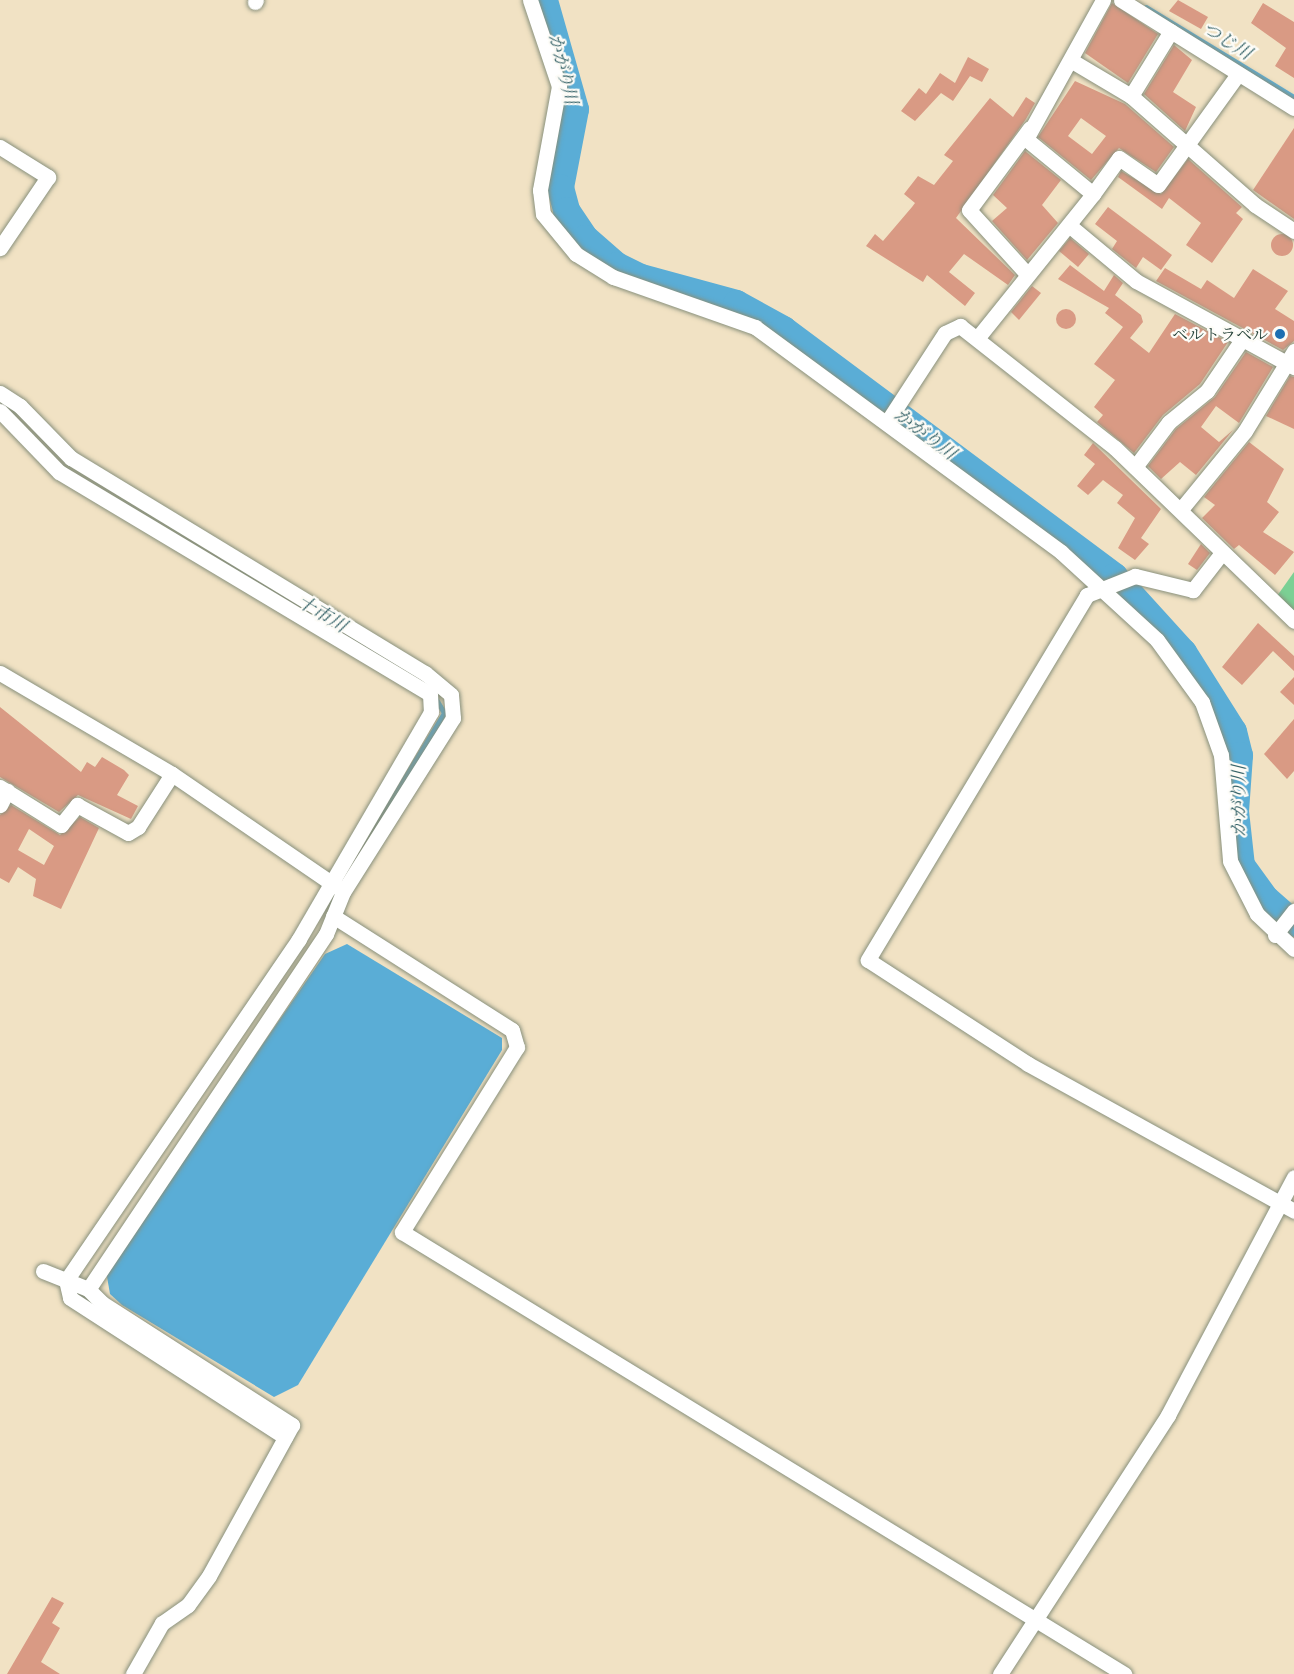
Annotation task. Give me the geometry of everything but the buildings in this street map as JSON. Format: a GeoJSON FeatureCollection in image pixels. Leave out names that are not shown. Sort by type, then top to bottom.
{"type":"FeatureCollection","features":[{"type":"Feature","properties":{"kind":"street"},"geometry":{"type":"LineString","coordinates":[[530,0],[559,86],[540,190],[543,214],[576,254],[613,277],[755,327],[1061,552],[1157,640],[1202,702],[1221,755],[1230,861],[1257,914],[1275,934],[1294,949]]}},
{"type":"Feature","properties":{"kind":"street"},"geometry":{"type":"LineString","coordinates":[[1027,274],[969,210],[1030,128],[1072,61],[1103,0]]}},
{"type":"Feature","properties":{"kind":"street"},"geometry":{"type":"LineString","coordinates":[[1121,0],[1294,108]]}},
{"type":"Feature","properties":{"kind":"street"},"geometry":{"type":"LineString","coordinates":[[1131,96],[1171,31]]}},
{"type":"Feature","properties":{"kind":"street"},"geometry":{"type":"LineString","coordinates":[[1072,61],[1131,96],[1294,231]]}},
{"type":"Feature","properties":{"kind":"street"},"geometry":{"type":"LineString","coordinates":[[979,336],[1027,274],[1070,226],[1119,158],[1158,185],[1190,147],[1238,74]]}},
{"type":"Feature","properties":{"kind":"street"},"geometry":{"type":"LineString","coordinates":[[1030,128],[1026,139],[1094,194]]}},
{"type":"Feature","properties":{"kind":"street"},"geometry":{"type":"LineString","coordinates":[[0,147],[48,177],[0,248]]}},
{"type":"Feature","properties":{"kind":"street"},"geometry":{"type":"LineString","coordinates":[[1070,226],[1136,280],[1241,342],[1292,360],[1245,431],[1182,508]]}},
{"type":"Feature","properties":{"kind":"street"},"geometry":{"type":"LineString","coordinates":[[887,422],[951,327],[979,336],[1182,508],[1221,554],[1294,621]]}},
{"type":"Feature","properties":{"kind":"street"},"geometry":{"type":"LineString","coordinates":[[1135,467],[1168,422],[1207,390],[1241,342]]}},
{"type":"Feature","properties":{"kind":"street"},"geometry":{"type":"LineString","coordinates":[[0,393],[20,406],[70,458],[425,673],[451,695],[453,718],[67,1277],[70,1298],[285,1437]]}},
{"type":"Feature","properties":{"kind":"street"},"geometry":{"type":"LineString","coordinates":[[0,411],[59,472],[430,694],[432,712],[337,887],[333,916],[88,1289]]}},
{"type":"Feature","properties":{"kind":"street"},"geometry":{"type":"LineString","coordinates":[[1221,554],[1193,590],[1135,576],[1099,588],[1071,615],[868,960],[1028,1064],[1278,1205],[1294,1211]]}},
{"type":"Feature","properties":{"kind":"street"},"geometry":{"type":"LineString","coordinates":[[0,673],[172,774],[337,887]]}},
{"type":"Feature","properties":{"kind":"street"},"geometry":{"type":"LineString","coordinates":[[2,794],[61,825],[77,805],[128,833],[138,827],[172,774]]}},
{"type":"Feature","properties":{"kind":"street"},"geometry":{"type":"LineString","coordinates":[[1275,934],[1294,911]]}},
{"type":"Feature","properties":{"kind":"street"},"geometry":{"type":"LineString","coordinates":[[333,916],[512,1030],[517,1047],[402,1232],[1035,1616],[1124,1674]]}},
{"type":"Feature","properties":{"kind":"street"},"geometry":{"type":"LineString","coordinates":[[1000,1674],[1035,1616],[1168,1415],[1294,1177]]}},
{"type":"Feature","properties":{"kind":"street"},"geometry":{"type":"LineString","coordinates":[[43,1270],[67,1277],[88,1289],[102,1303],[292,1425],[209,1576],[188,1605],[162,1623],[133,1674]]}},
{"type":"Feature","properties":{"kind":"green space"},"geometry":{"type":"Polygon","coordinates":[[[1294,572],[1294,613],[1277,596],[1294,572]]]}},
{"type":"Feature","properties":{"kind":"water"},"geometry":{"type":"Polygon","coordinates":[[[347,944],[502,1038],[502,1050],[298,1385],[274,1397],[122,1305],[110,1294],[106,1271],[325,954],[347,944]]]}},
{"type":"Feature","properties":{"kind":"waterway","name":"かがり川"},"geometry":{"type":"LineString","coordinates":[[544,0],[575,109],[560,187],[566,210],[585,238],[616,265],[641,277],[736,303],[783,329],[1114,576],[1183,652],[1233,731],[1239,755],[1235,811],[1241,865],[1265,898],[1294,923]]}},
{"type":"Feature","properties":{"kind":"waterway","name":"つじ川"},"geometry":{"type":"LineString","coordinates":[[1146,7],[1294,97]]}},
{"type":"Feature","properties":{"kind":"waterway","name":"十市川"},"geometry":{"type":"LineString","coordinates":[[358,855],[444,713],[435,698]]}},
{"type":"Feature","properties":{"kind":"place","name":"ベルトラベル"},"geometry":{"type":"Point","coordinates":[1280,334]}}]}
